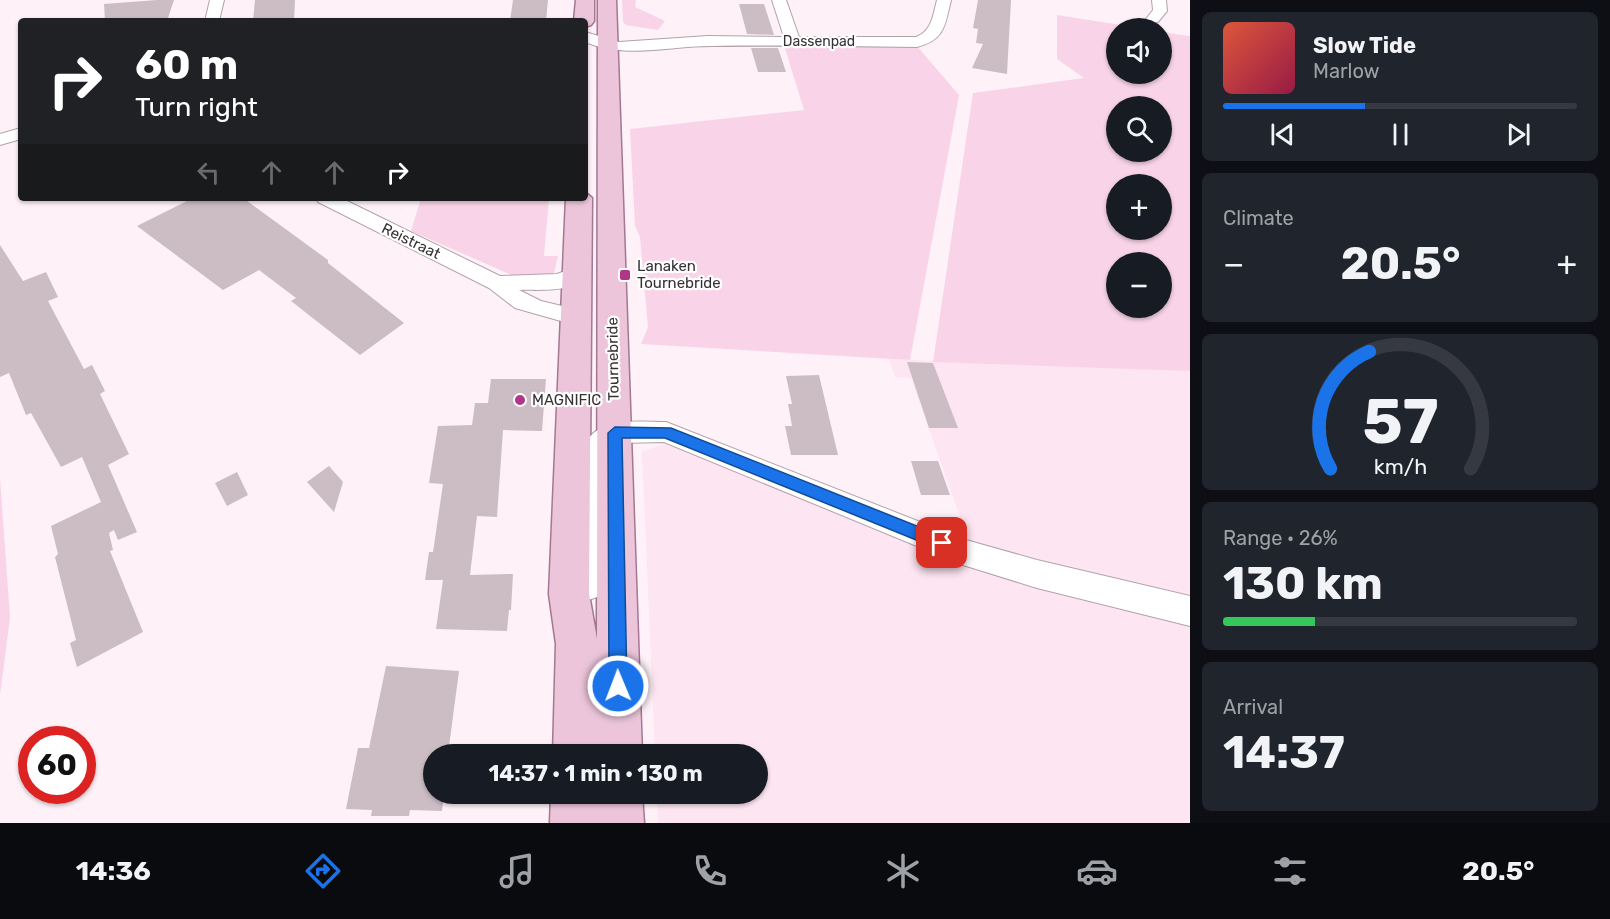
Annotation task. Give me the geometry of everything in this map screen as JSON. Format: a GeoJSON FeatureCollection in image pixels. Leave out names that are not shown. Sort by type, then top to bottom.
{"type":"FeatureCollection","features":[{"type":"Feature","properties":{"kind":"main road","name":"Tournebride"},"geometry":{"type":"LineString","coordinates":[[585,0],[596,28],[615,433],[619,744]]}},
{"type":"Feature","properties":{"kind":"main road"},"geometry":{"type":"LineString","coordinates":[[575,744],[577,644],[569,594],[579,201]]}},
{"type":"Feature","properties":{"kind":"main road"},"geometry":{"type":"LineString","coordinates":[[574,804],[574,823]]}},
{"type":"Feature","properties":{"kind":"main road"},"geometry":{"type":"LineString","coordinates":[[620,804],[620,823]]}},
{"type":"Feature","properties":{"kind":"street"},"geometry":{"type":"LineString","coordinates":[[213,18],[217,0]]}},
{"type":"Feature","properties":{"kind":"street"},"geometry":{"type":"LineString","coordinates":[[779,0],[793,41]]}},
{"type":"Feature","properties":{"kind":"street","name":"Dassenpad"},"geometry":{"type":"LineString","coordinates":[[596,28],[708,41],[917,42],[929,39],[935,34],[944,0]]}},
{"type":"Feature","properties":{"kind":"street"},"geometry":{"type":"LineString","coordinates":[[1155,18],[1161,11],[1159,0]]}},
{"type":"Feature","properties":{"kind":"street"},"geometry":{"type":"LineString","coordinates":[[0,140],[18,134]]}},
{"type":"Feature","properties":{"kind":"street","name":"Reistraat"},"geometry":{"type":"LineString","coordinates":[[331,201],[497,283],[508,296],[522,303],[575,317]]}},
{"type":"Feature","properties":{"kind":"street","name":"Reistraat"},"geometry":{"type":"LineString","coordinates":[[497,283],[560,281],[576,274]]}},
{"type":"Feature","properties":{"kind":"street"},"geometry":{"type":"LineString","coordinates":[[577,644],[590,550],[598,444],[615,433],[666,432],[963,552],[1037,574],[1190,611]]}},
{"type":"Feature","properties":{"kind":"shaded area"},"geometry":{"type":"Polygon","coordinates":[[[622,0],[636,0],[635,7],[665,21],[658,30],[626,25],[623,22],[622,0]]]}},
{"type":"Feature","properties":{"kind":"shaded area"},"geometry":{"type":"Polygon","coordinates":[[[1057,15],[1106,23],[1106,84],[1172,84],[1172,34],[1190,36],[1190,371],[933,362],[973,93],[1084,78],[1057,59],[1057,15]]]}},
{"type":"Feature","properties":{"kind":"shaded area"},"geometry":{"type":"Polygon","coordinates":[[[784,45],[916,45],[959,95],[910,360],[641,344],[648,327],[640,237],[635,226],[630,129],[804,110],[784,45]]]}},
{"type":"Feature","properties":{"kind":"shaded area"},"geometry":{"type":"Polygon","coordinates":[[[420,201],[549,201],[544,256],[558,256],[554,273],[538,277],[516,277],[411,231],[420,201]]]}},
{"type":"Feature","properties":{"kind":"shaded area"},"geometry":{"type":"Polygon","coordinates":[[[889,359],[1190,371],[1190,600],[968,540],[911,378],[895,377],[889,359]]]}},
{"type":"Feature","properties":{"kind":"shaded area"},"geometry":{"type":"Polygon","coordinates":[[[665,444],[984,571],[1190,624],[1190,823],[658,823],[657,804],[768,804],[768,744],[655,744],[642,452],[665,444]]]}},
{"type":"Feature","properties":{"kind":"shaded area"},"geometry":{"type":"Polygon","coordinates":[[[0,478],[10,618],[0,695],[0,478]]]}},
{"type":"Feature","properties":{"kind":"building"},"geometry":{"type":"Polygon","coordinates":[[[174,0],[168,18],[105,18],[104,4],[174,0]]]}},
{"type":"Feature","properties":{"kind":"building"},"geometry":{"type":"Polygon","coordinates":[[[255,0],[295,0],[294,18],[253,18],[255,0]]]}},
{"type":"Feature","properties":{"kind":"building"},"geometry":{"type":"Polygon","coordinates":[[[513,0],[548,0],[546,18],[510,18],[513,0]]]}},
{"type":"Feature","properties":{"kind":"building"},"geometry":{"type":"Polygon","coordinates":[[[978,0],[1011,0],[1007,74],[972,68],[983,44],[976,43],[978,29],[973,28],[978,0]]]}},
{"type":"Feature","properties":{"kind":"building"},"geometry":{"type":"Polygon","coordinates":[[[739,4],[764,4],[774,35],[747,34],[739,4]]]}},
{"type":"Feature","properties":{"kind":"building"},"geometry":{"type":"Polygon","coordinates":[[[751,48],[778,48],[786,72],[758,72],[751,48]]]}},
{"type":"Feature","properties":{"kind":"building"},"geometry":{"type":"Polygon","coordinates":[[[187,201],[247,201],[328,260],[328,263],[404,323],[360,355],[291,301],[296,298],[259,270],[223,290],[137,226],[187,201]]]}},
{"type":"Feature","properties":{"kind":"building"},"geometry":{"type":"Polygon","coordinates":[[[0,245],[23,281],[46,272],[58,297],[48,301],[84,369],[92,365],[105,391],[100,394],[129,454],[108,465],[137,532],[118,540],[114,530],[109,533],[113,550],[110,551],[143,632],[77,667],[70,643],[76,640],[55,557],[58,554],[51,526],[101,502],[82,457],[61,467],[31,413],[26,415],[9,373],[0,377],[0,245]]]}},
{"type":"Feature","properties":{"kind":"building"},"geometry":{"type":"Polygon","coordinates":[[[907,362],[933,363],[958,428],[929,428],[907,362]]]}},
{"type":"Feature","properties":{"kind":"building"},"geometry":{"type":"Polygon","coordinates":[[[819,375],[838,455],[791,455],[785,426],[792,426],[788,404],[792,404],[786,376],[819,375]]]}},
{"type":"Feature","properties":{"kind":"building"},"geometry":{"type":"Polygon","coordinates":[[[491,379],[546,379],[542,431],[503,430],[497,517],[477,516],[470,575],[513,574],[507,631],[436,629],[443,580],[425,580],[429,552],[433,552],[443,484],[429,483],[438,426],[472,425],[475,403],[488,403],[491,379]]]}},
{"type":"Feature","properties":{"kind":"building"},"geometry":{"type":"Polygon","coordinates":[[[911,461],[938,461],[950,495],[921,495],[911,461]]]}},
{"type":"Feature","properties":{"kind":"building"},"geometry":{"type":"Polygon","coordinates":[[[329,466],[343,482],[334,512],[307,482],[329,466]]]}},
{"type":"Feature","properties":{"kind":"building"},"geometry":{"type":"Polygon","coordinates":[[[237,472],[248,495],[227,506],[215,483],[237,472]]]}},
{"type":"Feature","properties":{"kind":"building"},"geometry":{"type":"Polygon","coordinates":[[[386,666],[459,671],[449,744],[423,744],[423,804],[443,804],[442,811],[410,810],[409,816],[371,816],[372,810],[346,809],[358,748],[369,748],[386,666]]]}},
{"type":"Feature","properties":{"kind":"place","name":"Lanaken Tournebride"},"geometry":{"type":"Point","coordinates":[625,275]}},
{"type":"Feature","properties":{"kind":"place","name":"MAGNIFIC"},"geometry":{"type":"Point","coordinates":[520,400]}},
{"type":"Feature","properties":{"kind":"route"},"geometry":{"type":"LineString","coordinates":[[618,686],[615,433],[666,432],[942,543]]}}]}
